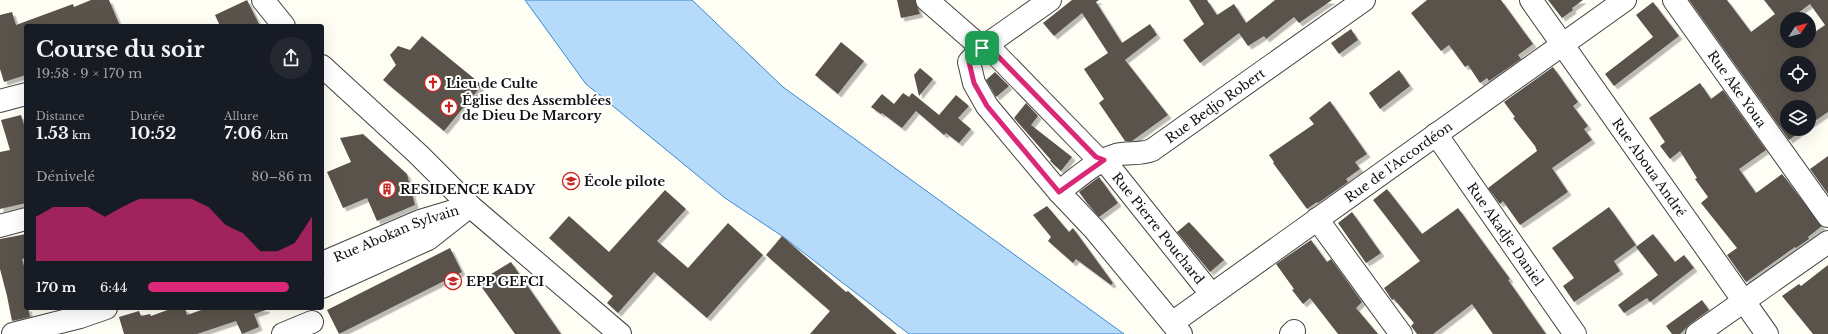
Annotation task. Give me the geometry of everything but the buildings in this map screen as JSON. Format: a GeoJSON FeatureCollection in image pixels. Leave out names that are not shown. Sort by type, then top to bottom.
{"type":"FeatureCollection","features":[{"type":"Feature","properties":{"kind":"street"},"geometry":{"type":"LineString","coordinates":[[263,0],[282,24]]}},
{"type":"Feature","properties":{"kind":"street","name":"Rue Pierre Pouchard"},"geometry":{"type":"LineString","coordinates":[[927,0],[984,46],[1096,157],[1104,160],[1211,294]]}},
{"type":"Feature","properties":{"kind":"street"},"geometry":{"type":"LineString","coordinates":[[1050,0],[984,46],[969,62],[974,83],[987,106],[1059,192],[1095,230],[1176,328]]}},
{"type":"Feature","properties":{"kind":"street","name":"Rue Bedjo Robert"},"geometry":{"type":"LineString","coordinates":[[1059,192],[1104,160],[1114,155],[1146,153],[1152,150],[1364,0]]}},
{"type":"Feature","properties":{"kind":"street","name":"Rue Aboua André"},"geometry":{"type":"LineString","coordinates":[[1531,0],[1767,334]]}},
{"type":"Feature","properties":{"kind":"street","name":"Rue de l'Accordéon"},"geometry":{"type":"LineString","coordinates":[[1176,328],[1211,294],[1625,0]]}},
{"type":"Feature","properties":{"kind":"street","name":"Rue Ake Youa"},"geometry":{"type":"LineString","coordinates":[[1674,0],[1828,216]]}},
{"type":"Feature","properties":{"kind":"street"},"geometry":{"type":"LineString","coordinates":[[324,68],[418,154],[470,206],[609,330]]}},
{"type":"Feature","properties":{"kind":"street"},"geometry":{"type":"LineString","coordinates":[[0,101],[24,95]]}},
{"type":"Feature","properties":{"kind":"street","name":"Rue Akadje Daniel"},"geometry":{"type":"LineString","coordinates":[[1436,134],[1575,334]]}},
{"type":"Feature","properties":{"kind":"street","name":"Rue Abokan Sylvain"},"geometry":{"type":"LineString","coordinates":[[324,262],[420,221],[470,206]]}},
{"type":"Feature","properties":{"kind":"street","name":"Rue Abokan Sylvain"},"geometry":{"type":"LineString","coordinates":[[324,286],[428,239],[470,206]]}},
{"type":"Feature","properties":{"kind":"street"},"geometry":{"type":"LineString","coordinates":[[1317,219],[1399,333]]}},
{"type":"Feature","properties":{"kind":"street"},"geometry":{"type":"LineString","coordinates":[[0,226],[24,220]]}},
{"type":"Feature","properties":{"kind":"street"},"geometry":{"type":"LineString","coordinates":[[1697,334],[1828,242]]}},
{"type":"Feature","properties":{"kind":"street"},"geometry":{"type":"LineString","coordinates":[[13,334],[80,317],[100,310]]}},
{"type":"Feature","properties":{"kind":"street"},"geometry":{"type":"LineString","coordinates":[[283,334],[312,321]]}},
{"type":"Feature","properties":{"kind":"water"},"geometry":{"type":"Polygon","coordinates":[[[525,0],[692,0],[783,87],[1124,334],[909,334],[782,236],[725,198],[586,84],[525,0]]]}},
{"type":"Feature","properties":{"kind":"place","name":"Lieu de Culte"},"geometry":{"type":"Point","coordinates":[433,83]}},
{"type":"Feature","properties":{"kind":"place","name":"Église des Assemblées de Dieu De Marcory"},"geometry":{"type":"Point","coordinates":[449,107]}},
{"type":"Feature","properties":{"kind":"place","name":"École pilote"},"geometry":{"type":"Point","coordinates":[571,181]}},
{"type":"Feature","properties":{"kind":"place","name":"RESIDENCE KADY"},"geometry":{"type":"Point","coordinates":[387,189]}},
{"type":"Feature","properties":{"kind":"place","name":"EPP GEFCI"},"geometry":{"type":"Point","coordinates":[453,281]}},
{"type":"Feature","properties":{"kind":"route"},"geometry":{"type":"LineString","coordinates":[[987,45],[1096,157],[1104,160],[1059,192],[987,106],[974,83],[969,62],[982,48],[987,45]]}}]}
